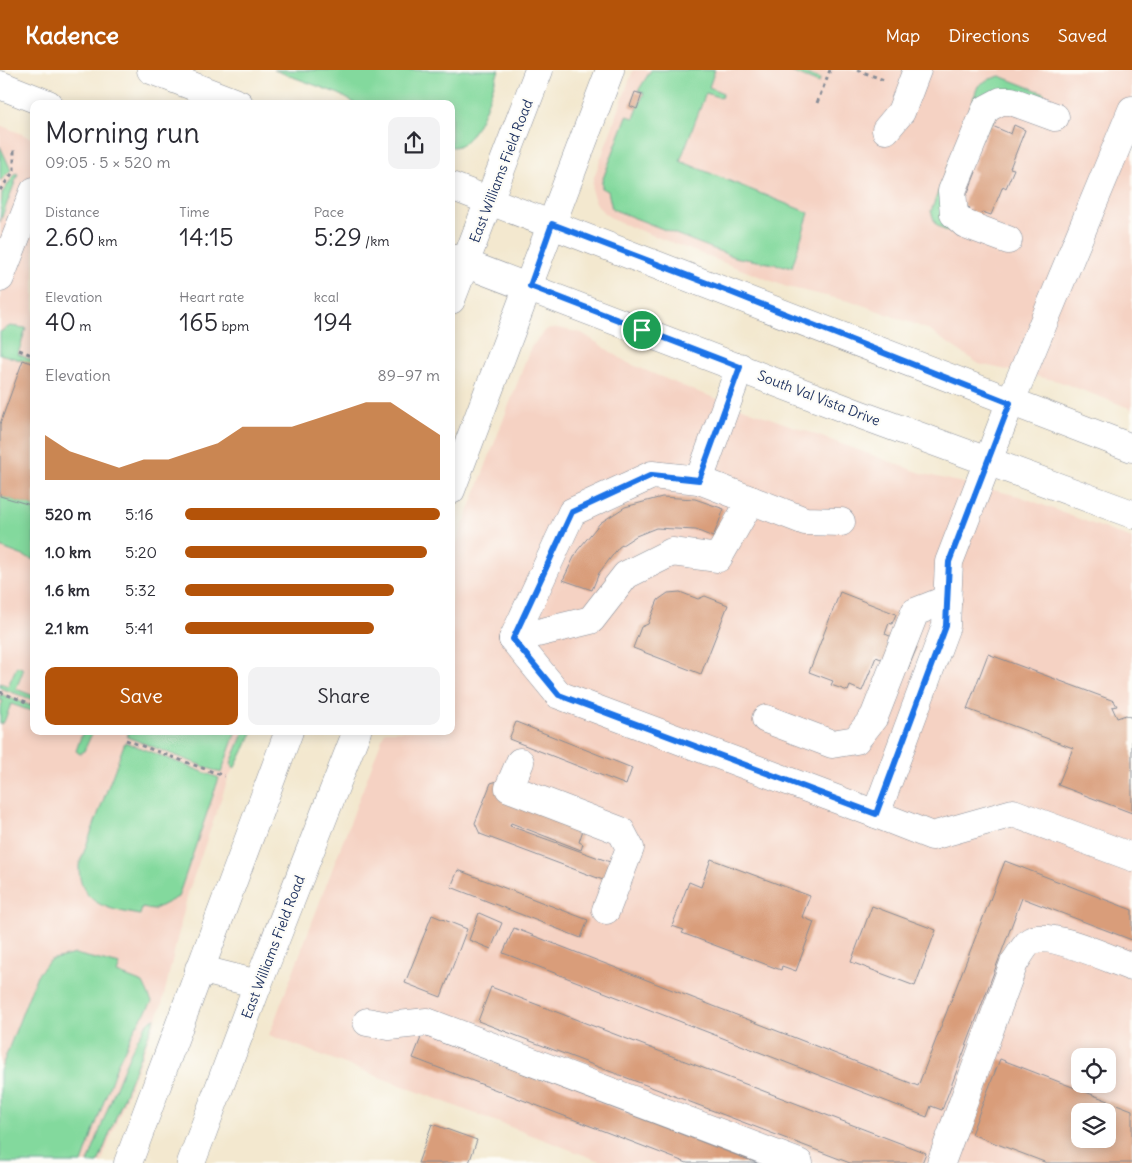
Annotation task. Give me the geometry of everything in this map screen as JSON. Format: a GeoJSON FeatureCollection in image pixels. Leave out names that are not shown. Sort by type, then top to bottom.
{"type":"FeatureCollection","features":[{"type":"Feature","properties":{"kind":"main road"},"geometry":{"type":"LineString","coordinates":[[151,70],[229,100]]}},
{"type":"Feature","properties":{"kind":"main road","name":"East Williams Field Road"},"geometry":{"type":"LineString","coordinates":[[455,278],[458,261],[490,200],[539,70]]}},
{"type":"Feature","properties":{"kind":"main road"},"geometry":{"type":"LineString","coordinates":[[455,480],[530,286],[610,70]]}},
{"type":"Feature","properties":{"kind":"main road"},"geometry":{"type":"LineString","coordinates":[[886,130],[901,112],[917,70]]}},
{"type":"Feature","properties":{"kind":"main road"},"geometry":{"type":"LineString","coordinates":[[0,85],[38,100]]}},
{"type":"Feature","properties":{"kind":"main road"},"geometry":{"type":"LineString","coordinates":[[1008,240],[965,224],[954,214],[952,192],[981,118],[992,105],[1001,101],[1011,101],[1055,117]]}},
{"type":"Feature","properties":{"kind":"main road"},"geometry":{"type":"LineString","coordinates":[[876,814],[946,626],[949,562],[1010,403],[1132,110]]}},
{"type":"Feature","properties":{"kind":"main road"},"geometry":{"type":"LineString","coordinates":[[455,187],[720,288],[1010,403],[1132,448]]}},
{"type":"Feature","properties":{"kind":"main road"},"geometry":{"type":"LineString","coordinates":[[0,278],[30,201]]}},
{"type":"Feature","properties":{"kind":"main road","name":"South Val Vista Drive"},"geometry":{"type":"LineString","coordinates":[[458,261],[530,286],[1132,514]]}},
{"type":"Feature","properties":{"kind":"main road"},"geometry":{"type":"LineString","coordinates":[[699,480],[740,367]]}},
{"type":"Feature","properties":{"kind":"main road"},"geometry":{"type":"LineString","coordinates":[[513,639],[572,512],[652,475],[699,480],[805,520],[841,522]]}},
{"type":"Feature","properties":{"kind":"main road"},"geometry":{"type":"LineString","coordinates":[[513,639],[591,620],[626,575],[672,552],[718,558],[751,500]]}},
{"type":"Feature","properties":{"kind":"main road"},"geometry":{"type":"LineString","coordinates":[[766,719],[832,744],[856,740],[874,717],[915,612],[948,598]]}},
{"type":"Feature","properties":{"kind":"main road"},"geometry":{"type":"LineString","coordinates":[[513,639],[559,695],[932,836],[1013,813],[1132,858]]}},
{"type":"Feature","properties":{"kind":"main road"},"geometry":{"type":"LineString","coordinates":[[128,1163],[288,735]]}},
{"type":"Feature","properties":{"kind":"main road","name":"East Williams Field Road"},"geometry":{"type":"LineString","coordinates":[[191,1163],[258,984],[356,735]]}},
{"type":"Feature","properties":{"kind":"main road"},"geometry":{"type":"LineString","coordinates":[[520,762],[509,788],[621,831],[630,848],[606,910]]}},
{"type":"Feature","properties":{"kind":"main road"},"geometry":{"type":"LineString","coordinates":[[941,1163],[1014,963],[1030,941],[1042,938],[1058,940],[1132,967]]}},
{"type":"Feature","properties":{"kind":"main road"},"geometry":{"type":"LineString","coordinates":[[199,969],[258,984]]}},
{"type":"Feature","properties":{"kind":"main road"},"geometry":{"type":"LineString","coordinates":[[367,1022],[389,1026],[427,1022],[799,1163]]}},
{"type":"Feature","properties":{"kind":"path"},"geometry":{"type":"LineString","coordinates":[[817,103],[830,70]]}},
{"type":"Feature","properties":{"kind":"path"},"geometry":{"type":"LineString","coordinates":[[857,70],[884,80],[889,75]]}},
{"type":"Feature","properties":{"kind":"path"},"geometry":{"type":"LineString","coordinates":[[0,190],[14,171],[16,162],[14,148]]}},
{"type":"Feature","properties":{"kind":"path"},"geometry":{"type":"LineString","coordinates":[[19,350],[30,354]]}},
{"type":"Feature","properties":{"kind":"path"},"geometry":{"type":"LineString","coordinates":[[0,692],[30,703]]}},
{"type":"Feature","properties":{"kind":"path"},"geometry":{"type":"LineString","coordinates":[[126,740],[224,776]]}},
{"type":"Feature","properties":{"kind":"shaded area"},"geometry":{"type":"Polygon","coordinates":[[[633,70],[1132,70],[1132,409],[1058,381],[979,364],[927,329],[857,303],[787,287],[618,222],[605,214],[597,205],[592,193],[593,180],[633,70]]]}},
{"type":"Feature","properties":{"kind":"shaded area"},"geometry":{"type":"Polygon","coordinates":[[[0,125],[30,137],[30,735],[251,735],[228,779],[188,893],[162,1004],[101,1163],[0,1163],[0,125]]]}},
{"type":"Feature","properties":{"kind":"shaded area"},"geometry":{"type":"Polygon","coordinates":[[[558,328],[582,333],[628,363],[690,389],[924,474],[1019,496],[1132,539],[1132,1163],[605,1163],[269,1035],[383,735],[455,735],[455,546],[531,347],[546,330],[558,328]]]}},
{"type":"Feature","properties":{"kind":"green space"},"geometry":{"type":"Polygon","coordinates":[[[274,70],[499,70],[476,129],[468,139],[455,146],[455,100],[349,100],[339,94],[274,70]]]}},
{"type":"Feature","properties":{"kind":"green space"},"geometry":{"type":"Polygon","coordinates":[[[651,70],[715,70],[709,87],[723,93],[721,98],[706,93],[680,161],[809,213],[792,267],[734,257],[612,209],[608,191],[602,188],[602,181],[627,116],[634,118],[644,93],[638,91],[651,70]]]}},
{"type":"Feature","properties":{"kind":"green space"},"geometry":{"type":"Polygon","coordinates":[[[786,70],[796,70],[820,79],[819,83],[786,70]]]}},
{"type":"Feature","properties":{"kind":"green space"},"geometry":{"type":"Polygon","coordinates":[[[1000,76],[1044,93],[1046,99],[1044,101],[1012,93],[948,184],[990,246],[942,229],[935,223],[931,211],[978,86],[987,80],[1000,76]]]}},
{"type":"Feature","properties":{"kind":"green space"},"geometry":{"type":"Polygon","coordinates":[[[0,146],[11,170],[0,181],[0,146]]]}},
{"type":"Feature","properties":{"kind":"green space"},"geometry":{"type":"Polygon","coordinates":[[[16,173],[18,174],[0,222],[2,193],[16,173]]]}},
{"type":"Feature","properties":{"kind":"green space"},"geometry":{"type":"Polygon","coordinates":[[[10,326],[26,328],[18,354],[30,359],[30,363],[0,354],[0,332],[10,326]]]}},
{"type":"Feature","properties":{"kind":"green space"},"geometry":{"type":"Polygon","coordinates":[[[0,496],[30,505],[30,558],[0,547],[0,496]]]}},
{"type":"Feature","properties":{"kind":"green space"},"geometry":{"type":"Polygon","coordinates":[[[17,666],[22,668],[23,671],[16,689],[30,694],[30,699],[0,688],[0,683],[8,686],[17,666]]]}},
{"type":"Feature","properties":{"kind":"green space"},"geometry":{"type":"Polygon","coordinates":[[[0,694],[30,705],[30,711],[11,704],[4,722],[0,724],[0,708],[3,701],[0,700],[0,694]]]}},
{"type":"Feature","properties":{"kind":"green space"},"geometry":{"type":"Polygon","coordinates":[[[82,735],[91,735],[84,751],[80,754],[76,751],[82,735]]]}},
{"type":"Feature","properties":{"kind":"green space"},"geometry":{"type":"Polygon","coordinates":[[[128,735],[235,735],[221,773],[127,737],[128,735]]]}},
{"type":"Feature","properties":{"kind":"green space"},"geometry":{"type":"Polygon","coordinates":[[[242,735],[251,735],[234,769],[231,763],[242,735]]]}},
{"type":"Feature","properties":{"kind":"green space"},"geometry":{"type":"Polygon","coordinates":[[[125,742],[219,778],[178,897],[153,910],[142,908],[140,915],[106,907],[97,902],[83,888],[80,878],[79,865],[125,742]]]}},
{"type":"Feature","properties":{"kind":"green space"},"geometry":{"type":"Polygon","coordinates":[[[75,954],[120,965],[117,973],[143,983],[152,1002],[135,1028],[117,1065],[82,1163],[0,1163],[0,1071],[37,975],[50,960],[75,954]]]}},
{"type":"Feature","properties":{"kind":"green space"},"geometry":{"type":"Polygon","coordinates":[[[155,1018],[98,1163],[88,1163],[127,1060],[147,1025],[155,1018]]]}},
{"type":"Feature","properties":{"kind":"building"},"geometry":{"type":"Polygon","coordinates":[[[635,92],[642,94],[637,109],[630,106],[635,92]]]}},
{"type":"Feature","properties":{"kind":"building"},"geometry":{"type":"Polygon","coordinates":[[[990,125],[1011,134],[1014,125],[1025,130],[1010,168],[1014,169],[1006,188],[1003,186],[991,215],[982,212],[979,219],[967,214],[970,208],[963,205],[976,172],[972,171],[990,125]]]}},
{"type":"Feature","properties":{"kind":"building"},"geometry":{"type":"Polygon","coordinates":[[[23,360],[30,363],[30,505],[0,496],[0,424],[23,360]]]}},
{"type":"Feature","properties":{"kind":"building"},"geometry":{"type":"Polygon","coordinates":[[[662,497],[695,499],[724,509],[713,537],[696,530],[656,528],[636,536],[619,547],[599,573],[592,590],[563,580],[577,551],[600,523],[625,507],[662,497]]]}},
{"type":"Feature","properties":{"kind":"building"},"geometry":{"type":"Polygon","coordinates":[[[680,592],[698,599],[705,596],[728,605],[701,674],[633,648],[641,627],[648,624],[658,600],[668,593],[680,592]]]}},
{"type":"Feature","properties":{"kind":"building"},"geometry":{"type":"Polygon","coordinates":[[[840,592],[896,614],[892,624],[889,623],[885,634],[917,647],[908,669],[876,657],[862,691],[850,686],[848,691],[831,685],[833,681],[809,672],[840,592]]]}},
{"type":"Feature","properties":{"kind":"building"},"geometry":{"type":"Polygon","coordinates":[[[988,654],[1114,701],[1117,706],[1112,707],[1117,718],[1126,715],[1132,718],[1132,813],[1058,785],[1073,748],[967,709],[988,654]]]}},
{"type":"Feature","properties":{"kind":"building"},"geometry":{"type":"Polygon","coordinates":[[[516,722],[632,768],[626,785],[509,739],[516,722]]]}},
{"type":"Feature","properties":{"kind":"building"},"geometry":{"type":"Polygon","coordinates":[[[501,780],[585,824],[579,842],[583,844],[581,850],[511,823],[510,826],[610,862],[603,880],[480,834],[475,823],[491,783],[501,780]]]}},
{"type":"Feature","properties":{"kind":"building"},"geometry":{"type":"Polygon","coordinates":[[[711,859],[810,896],[802,917],[814,922],[796,971],[782,966],[781,970],[682,933],[684,930],[672,926],[689,882],[701,887],[711,859]]]}},
{"type":"Feature","properties":{"kind":"building"},"geometry":{"type":"Polygon","coordinates":[[[1005,861],[1132,910],[1132,940],[1022,898],[942,1110],[931,1106],[927,1117],[503,953],[514,928],[918,1086],[1005,861]]]}},
{"type":"Feature","properties":{"kind":"building"},"geometry":{"type":"Polygon","coordinates":[[[458,870],[588,920],[581,938],[451,887],[458,870]]]}},
{"type":"Feature","properties":{"kind":"building"},"geometry":{"type":"Polygon","coordinates":[[[872,906],[936,930],[915,986],[851,962],[872,906]]]}},
{"type":"Feature","properties":{"kind":"building"},"geometry":{"type":"Polygon","coordinates":[[[479,913],[502,923],[491,949],[469,940],[479,913]]]}},
{"type":"Feature","properties":{"kind":"building"},"geometry":{"type":"Polygon","coordinates":[[[432,915],[467,929],[441,997],[405,983],[432,915]]]}},
{"type":"Feature","properties":{"kind":"building"},"geometry":{"type":"Polygon","coordinates":[[[491,987],[926,1153],[922,1163],[850,1163],[478,1021],[491,987]]]}},
{"type":"Feature","properties":{"kind":"building"},"geometry":{"type":"Polygon","coordinates":[[[422,1035],[757,1163],[687,1163],[413,1058],[422,1035]]]}},
{"type":"Feature","properties":{"kind":"building"},"geometry":{"type":"Polygon","coordinates":[[[1000,1059],[1071,1086],[1071,1093],[1088,1093],[1114,1103],[1071,1103],[1071,1148],[1116,1148],[1116,1104],[1132,1110],[1132,1163],[1047,1163],[971,1134],[1000,1059]]]}},
{"type":"Feature","properties":{"kind":"building"},"geometry":{"type":"Polygon","coordinates":[[[432,1124],[477,1140],[469,1163],[418,1163],[432,1124]]]}},
{"type":"Feature","properties":{"kind":"route"},"geometry":{"type":"LineString","coordinates":[[552,224],[902,359],[1010,403],[949,562],[946,626],[876,814],[559,695],[513,639],[572,512],[652,475],[699,480],[740,367],[642,330],[530,286],[552,224]]}}]}
